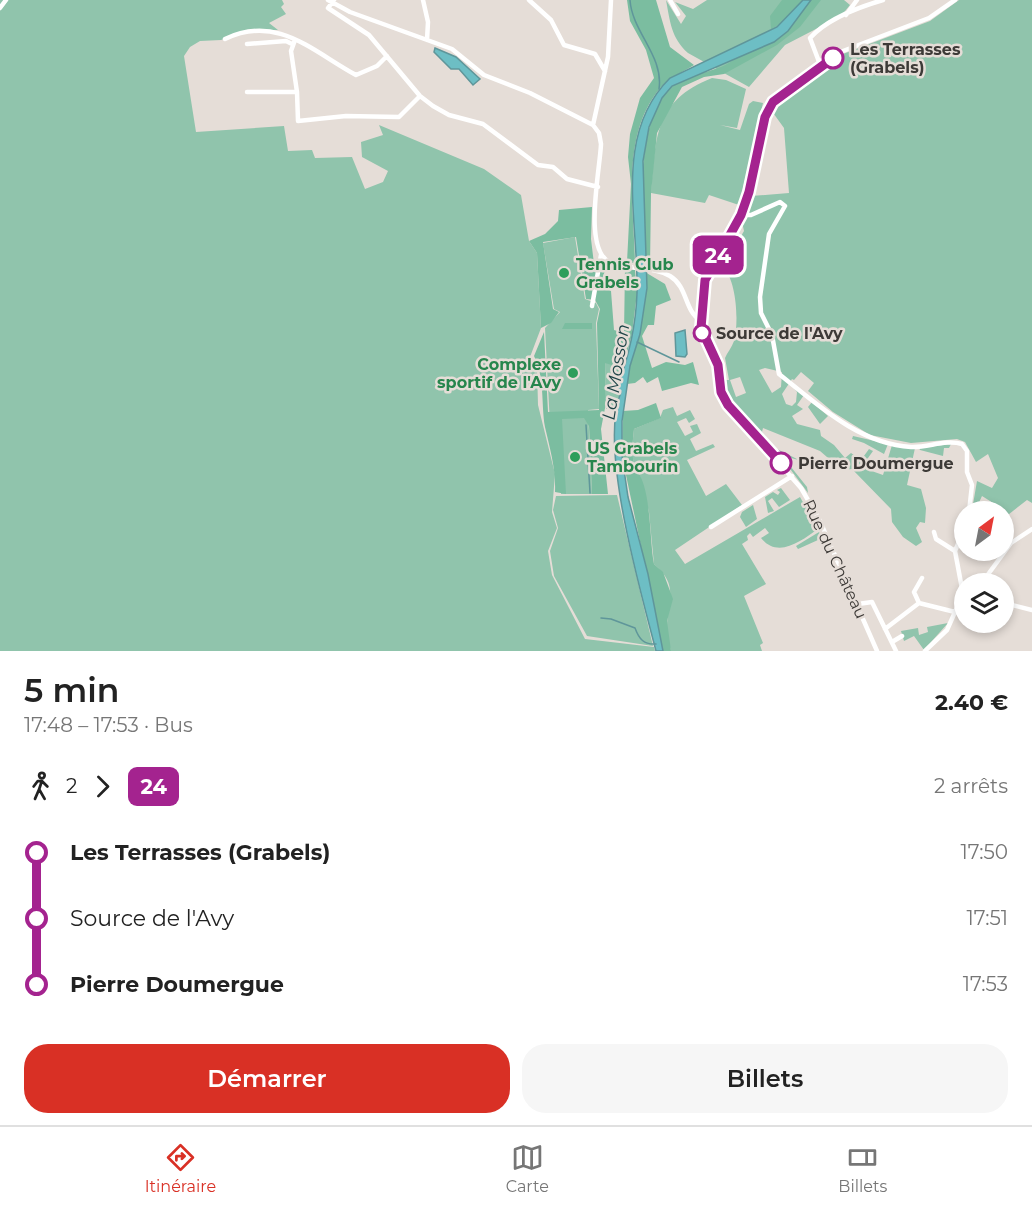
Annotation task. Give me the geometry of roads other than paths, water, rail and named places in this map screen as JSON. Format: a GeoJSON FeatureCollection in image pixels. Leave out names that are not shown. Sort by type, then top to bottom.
{"type":"FeatureCollection","features":[{"type":"Feature","properties":{"kind":"street"},"geometry":{"type":"LineString","coordinates":[[0,8],[6,0]]}},
{"type":"Feature","properties":{"kind":"street"},"geometry":{"type":"LineString","coordinates":[[423,0],[428,22],[427,40]]}},
{"type":"Feature","properties":{"kind":"street"},"geometry":{"type":"LineString","coordinates":[[529,0],[551,20],[564,45],[595,54],[605,71]]}},
{"type":"Feature","properties":{"kind":"street"},"geometry":{"type":"LineString","coordinates":[[594,125],[605,71],[611,0]]}},
{"type":"Feature","properties":{"kind":"street"},"geometry":{"type":"LineString","coordinates":[[670,0],[678,14]]}},
{"type":"Feature","properties":{"kind":"street"},"geometry":{"type":"LineString","coordinates":[[845,16],[857,0]]}},
{"type":"Feature","properties":{"kind":"street"},"geometry":{"type":"LineString","coordinates":[[821,67],[810,38],[818,29],[883,0]]}},
{"type":"Feature","properties":{"kind":"street"},"geometry":{"type":"LineString","coordinates":[[602,257],[618,265],[670,276],[679,284],[692,314],[700,320],[707,273],[741,215],[769,109],[782,93],[843,51],[929,18],[955,0]]}},
{"type":"Feature","properties":{"kind":"street"},"geometry":{"type":"LineString","coordinates":[[592,306],[602,257],[594,232],[598,187],[600,136],[594,125],[530,93],[484,75],[452,49],[350,12],[331,1],[328,8],[357,25],[387,56],[420,96],[449,115],[483,124],[538,165],[553,167],[567,179],[598,187]]}},
{"type":"Feature","properties":{"kind":"street"},"geometry":{"type":"LineString","coordinates":[[225,39],[249,32],[275,31],[356,75],[377,66],[387,56]]}},
{"type":"Feature","properties":{"kind":"street"},"geometry":{"type":"LineString","coordinates":[[247,44],[294,42]]}},
{"type":"Feature","properties":{"kind":"street"},"geometry":{"type":"LineString","coordinates":[[294,42],[291,51],[297,92],[298,121],[346,116],[399,117],[420,96]]}},
{"type":"Feature","properties":{"kind":"street"},"geometry":{"type":"LineString","coordinates":[[247,92],[297,92]]}},
{"type":"Feature","properties":{"kind":"street"},"geometry":{"type":"LineString","coordinates":[[741,215],[751,215],[780,202],[785,206],[769,234],[760,297],[761,313],[772,335],[779,374],[859,434],[911,447],[943,443],[962,444],[968,456],[967,472],[972,485],[970,501]]}},
{"type":"Feature","properties":{"kind":"street","name":"Rue du Château"},"geometry":{"type":"LineString","coordinates":[[700,320],[704,341],[718,365],[723,398],[792,476],[819,519],[877,651]]}},
{"type":"Feature","properties":{"kind":"street"},"geometry":{"type":"LineString","coordinates":[[711,527],[792,476]]}},
{"type":"Feature","properties":{"kind":"street"},"geometry":{"type":"LineString","coordinates":[[989,573],[1011,543],[1032,529]]}},
{"type":"Feature","properties":{"kind":"street"},"geometry":{"type":"LineString","coordinates":[[934,531],[936,538],[954,550]]}},
{"type":"Feature","properties":{"kind":"street"},"geometry":{"type":"LineString","coordinates":[[919,603],[914,592],[922,578]]}},
{"type":"Feature","properties":{"kind":"street"},"geometry":{"type":"LineString","coordinates":[[858,604],[872,602],[896,651]]}},
{"type":"Feature","properties":{"kind":"street"},"geometry":{"type":"LineString","coordinates":[[885,629],[919,603]]}},
{"type":"Feature","properties":{"kind":"street"},"geometry":{"type":"LineString","coordinates":[[919,603],[954,612]]}},
{"type":"Feature","properties":{"kind":"street"},"geometry":{"type":"LineString","coordinates":[[1014,606],[1032,610]]}},
{"type":"Feature","properties":{"kind":"street"},"geometry":{"type":"LineString","coordinates":[[925,651],[945,633],[954,614]]}},
{"type":"Feature","properties":{"kind":"street"},"geometry":{"type":"LineString","coordinates":[[892,642],[902,636]]}},
{"type":"Feature","properties":{"kind":"water"},"geometry":{"type":"Polygon","coordinates":[[[803,0],[811,0],[788,31],[774,42],[672,86],[662,98],[649,127],[643,161],[647,288],[640,334],[630,366],[622,421],[622,456],[628,497],[648,574],[663,651],[656,651],[624,520],[615,447],[615,416],[621,392],[617,388],[631,341],[637,293],[632,180],[635,152],[641,126],[652,101],[670,78],[777,27],[803,0]]]}},
{"type":"Feature","properties":{"kind":"water"},"geometry":{"type":"Polygon","coordinates":[[[435,48],[456,57],[480,79],[473,85],[459,69],[451,69],[434,52],[435,48]]]}},
{"type":"Feature","properties":{"kind":"water"},"geometry":{"type":"Polygon","coordinates":[[[685,330],[687,354],[685,357],[676,356],[675,333],[685,330]]]}},
{"type":"Feature","properties":{"kind":"waterway"},"geometry":{"type":"LineString","coordinates":[[630,0],[636,23],[657,66],[659,89]]}},
{"type":"Feature","properties":{"kind":"waterway","name":"La Mosson"},"geometry":{"type":"LineString","coordinates":[[637,342],[679,362]]}},
{"type":"Feature","properties":{"kind":"waterway"},"geometry":{"type":"LineString","coordinates":[[586,425],[590,493]]}},
{"type":"Feature","properties":{"kind":"waterway"},"geometry":{"type":"LineString","coordinates":[[601,618],[611,619],[635,628],[642,641],[656,644]]}},
{"type":"Feature","properties":{"kind":"place","name":"Les Terrasses (Grabels)"},"geometry":{"type":"Point","coordinates":[833,58]}},
{"type":"Feature","properties":{"kind":"place","name":"Tennis Club Grabels"},"geometry":{"type":"Point","coordinates":[564,273]}},
{"type":"Feature","properties":{"kind":"place","name":"Source de l'Avy"},"geometry":{"type":"Point","coordinates":[702,333]}},
{"type":"Feature","properties":{"kind":"place","name":"Complexe sportif de l'Avy"},"geometry":{"type":"Point","coordinates":[573,373]}},
{"type":"Feature","properties":{"kind":"place","name":"US Grabels Tambourin"},"geometry":{"type":"Point","coordinates":[575,457]}},
{"type":"Feature","properties":{"kind":"place","name":"Pierre Doumergue"},"geometry":{"type":"Point","coordinates":[781,463]}}]}
